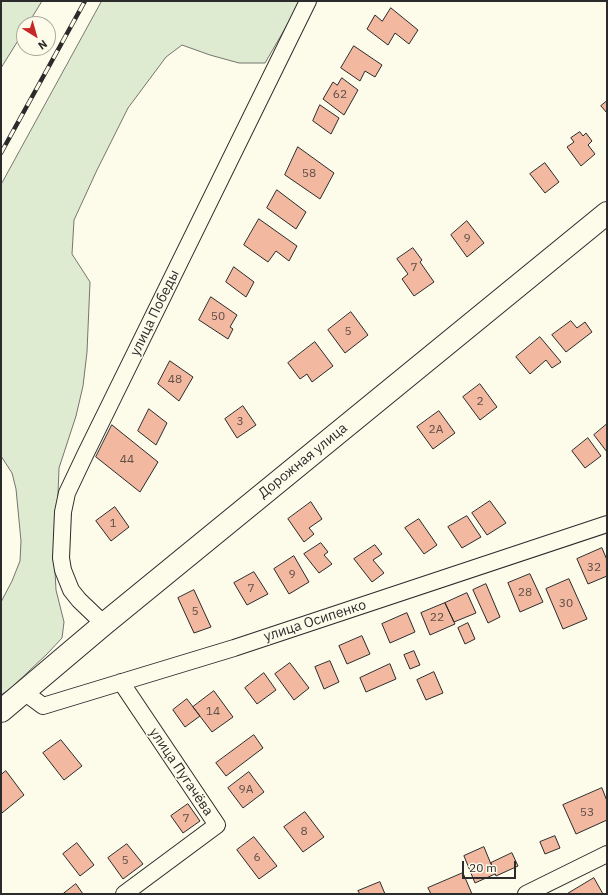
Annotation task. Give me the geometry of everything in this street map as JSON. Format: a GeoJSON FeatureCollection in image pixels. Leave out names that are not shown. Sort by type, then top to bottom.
{"type":"FeatureCollection","features":[{"type":"Feature","properties":{"kind":"main road","name":"Дорожная улица"},"geometry":{"type":"LineString","coordinates":[[1,711],[104,624],[607,214]]}},
{"type":"Feature","properties":{"kind":"street","name":"улица Победы"},"geometry":{"type":"LineString","coordinates":[[104,624],[79,600],[72,590],[63,570],[61,558],[63,512],[68,493],[85,455],[308,1]]}},
{"type":"Feature","properties":{"kind":"street","name":"улица Осипенко"},"geometry":{"type":"LineString","coordinates":[[24,692],[43,706],[234,648],[607,524]]}},
{"type":"Feature","properties":{"kind":"street","name":"улица Пугачёва"},"geometry":{"type":"LineString","coordinates":[[121,682],[217,825],[124,894]]}},
{"type":"Feature","properties":{"kind":"street"},"geometry":{"type":"LineString","coordinates":[[526,894],[607,854]]}},
{"type":"Feature","properties":{"kind":"green space"},"geometry":{"type":"Polygon","coordinates":[[[1,1],[42,1],[33,16],[16,16],[16,44],[1,68],[1,1]]]}},
{"type":"Feature","properties":{"kind":"green space"},"geometry":{"type":"Polygon","coordinates":[[[102,1],[301,1],[265,63],[239,63],[182,45],[166,57],[128,108],[74,220],[72,254],[90,282],[87,352],[83,386],[76,416],[59,468],[55,571],[56,590],[64,622],[62,638],[11,688],[1,695],[1,602],[20,561],[21,541],[16,489],[12,473],[1,456],[1,185],[102,1]]]}},
{"type":"Feature","properties":{"kind":"building"},"geometry":{"type":"Polygon","coordinates":[[[391,8],[418,30],[409,44],[395,33],[388,45],[367,29],[375,15],[382,21],[391,8]]]}},
{"type":"Feature","properties":{"kind":"building"},"geometry":{"type":"Polygon","coordinates":[[[354,46],[382,65],[375,77],[365,71],[360,81],[341,68],[354,46]]]}},
{"type":"Feature","properties":{"kind":"building"},"geometry":{"type":"Polygon","coordinates":[[[342,78],[358,90],[344,115],[323,99],[333,82],[337,85],[342,78]]]}},
{"type":"Feature","properties":{"kind":"building"},"geometry":{"type":"Polygon","coordinates":[[[607,101],[607,113],[601,106],[607,101]]]}},
{"type":"Feature","properties":{"kind":"building"},"geometry":{"type":"Polygon","coordinates":[[[320,105],[339,118],[331,134],[313,121],[320,105]]]}},
{"type":"Feature","properties":{"kind":"building"},"geometry":{"type":"Polygon","coordinates":[[[580,132],[583,136],[586,133],[592,141],[588,145],[595,154],[581,166],[567,147],[574,142],[571,138],[580,132]]]}},
{"type":"Feature","properties":{"kind":"building"},"geometry":{"type":"Polygon","coordinates":[[[298,147],[334,173],[320,199],[285,175],[298,147]]]}},
{"type":"Feature","properties":{"kind":"building"},"geometry":{"type":"Polygon","coordinates":[[[545,163],[559,182],[545,193],[530,174],[545,163]]]}},
{"type":"Feature","properties":{"kind":"building"},"geometry":{"type":"Polygon","coordinates":[[[277,190],[306,212],[296,229],[267,208],[277,190]]]}},
{"type":"Feature","properties":{"kind":"building"},"geometry":{"type":"Polygon","coordinates":[[[259,219],[297,246],[289,261],[276,251],[268,262],[244,245],[259,219]]]}},
{"type":"Feature","properties":{"kind":"building"},"geometry":{"type":"Polygon","coordinates":[[[467,221],[484,243],[467,257],[451,235],[467,221]]]}},
{"type":"Feature","properties":{"kind":"building"},"geometry":{"type":"Polygon","coordinates":[[[413,248],[422,260],[420,262],[434,282],[414,296],[402,279],[408,274],[397,259],[413,248]]]}},
{"type":"Feature","properties":{"kind":"building"},"geometry":{"type":"Polygon","coordinates":[[[234,267],[254,282],[246,297],[226,282],[234,267]]]}},
{"type":"Feature","properties":{"kind":"building"},"geometry":{"type":"Polygon","coordinates":[[[211,297],[237,315],[230,327],[233,329],[228,339],[199,320],[211,297]]]}},
{"type":"Feature","properties":{"kind":"building"},"geometry":{"type":"Polygon","coordinates":[[[351,312],[368,335],[345,353],[328,330],[351,312]]]}},
{"type":"Feature","properties":{"kind":"building"},"geometry":{"type":"Polygon","coordinates":[[[571,321],[577,328],[585,322],[592,332],[566,352],[552,335],[571,321]]]}},
{"type":"Feature","properties":{"kind":"building"},"geometry":{"type":"Polygon","coordinates":[[[540,337],[561,362],[552,368],[546,360],[530,374],[516,357],[540,337]]]}},
{"type":"Feature","properties":{"kind":"building"},"geometry":{"type":"Polygon","coordinates":[[[315,342],[333,366],[312,382],[307,374],[300,379],[288,363],[315,342]]]}},
{"type":"Feature","properties":{"kind":"building"},"geometry":{"type":"Polygon","coordinates":[[[170,361],[193,377],[179,401],[158,384],[170,361]]]}},
{"type":"Feature","properties":{"kind":"building"},"geometry":{"type":"Polygon","coordinates":[[[480,384],[497,407],[480,420],[463,397],[480,384]]]}},
{"type":"Feature","properties":{"kind":"building"},"geometry":{"type":"Polygon","coordinates":[[[243,406],[256,425],[237,438],[225,419],[243,406]]]}},
{"type":"Feature","properties":{"kind":"building"},"geometry":{"type":"Polygon","coordinates":[[[149,409],[167,423],[156,445],[138,431],[149,409]]]}},
{"type":"Feature","properties":{"kind":"building"},"geometry":{"type":"Polygon","coordinates":[[[439,411],[455,433],[433,449],[417,427],[439,411]]]}},
{"type":"Feature","properties":{"kind":"building"},"geometry":{"type":"Polygon","coordinates":[[[607,424],[607,452],[594,435],[607,424]]]}},
{"type":"Feature","properties":{"kind":"building"},"geometry":{"type":"Polygon","coordinates":[[[112,425],[158,462],[140,492],[96,457],[112,425]]]}},
{"type":"Feature","properties":{"kind":"building"},"geometry":{"type":"Polygon","coordinates":[[[588,438],[601,456],[585,468],[572,451],[588,438]]]}},
{"type":"Feature","properties":{"kind":"building"},"geometry":{"type":"Polygon","coordinates":[[[490,501],[506,523],[487,535],[472,513],[490,501]]]}},
{"type":"Feature","properties":{"kind":"building"},"geometry":{"type":"Polygon","coordinates":[[[311,502],[322,519],[309,528],[314,534],[304,542],[288,519],[311,502]]]}},
{"type":"Feature","properties":{"kind":"building"},"geometry":{"type":"Polygon","coordinates":[[[115,507],[129,527],[111,541],[96,521],[115,507]]]}},
{"type":"Feature","properties":{"kind":"building"},"geometry":{"type":"Polygon","coordinates":[[[467,516],[481,537],[462,548],[448,527],[467,516]]]}},
{"type":"Feature","properties":{"kind":"building"},"geometry":{"type":"Polygon","coordinates":[[[419,519],[437,545],[424,554],[405,528],[419,519]]]}},
{"type":"Feature","properties":{"kind":"building"},"geometry":{"type":"Polygon","coordinates":[[[321,543],[328,552],[324,555],[332,564],[319,573],[304,554],[321,543]]]}},
{"type":"Feature","properties":{"kind":"building"},"geometry":{"type":"Polygon","coordinates":[[[375,545],[382,554],[373,560],[384,573],[372,582],[354,559],[375,545]]]}},
{"type":"Feature","properties":{"kind":"building"},"geometry":{"type":"Polygon","coordinates":[[[602,548],[607,560],[607,576],[588,584],[577,559],[602,548]]]}},
{"type":"Feature","properties":{"kind":"building"},"geometry":{"type":"Polygon","coordinates":[[[294,556],[309,582],[289,594],[274,569],[294,556]]]}},
{"type":"Feature","properties":{"kind":"building"},"geometry":{"type":"Polygon","coordinates":[[[254,572],[268,594],[247,605],[234,583],[254,572]]]}},
{"type":"Feature","properties":{"kind":"building"},"geometry":{"type":"Polygon","coordinates":[[[530,574],[543,602],[520,612],[508,583],[530,574]]]}},
{"type":"Feature","properties":{"kind":"building"},"geometry":{"type":"Polygon","coordinates":[[[569,579],[587,619],[563,629],[546,589],[569,579]]]}},
{"type":"Feature","properties":{"kind":"building"},"geometry":{"type":"Polygon","coordinates":[[[486,584],[500,617],[488,623],[473,590],[486,584]]]}},
{"type":"Feature","properties":{"kind":"building"},"geometry":{"type":"Polygon","coordinates":[[[194,590],[211,627],[194,633],[178,598],[194,590]]]}},
{"type":"Feature","properties":{"kind":"building"},"geometry":{"type":"Polygon","coordinates":[[[467,593],[476,613],[454,622],[445,603],[467,593]]]}},
{"type":"Feature","properties":{"kind":"building"},"geometry":{"type":"Polygon","coordinates":[[[445,603],[455,624],[430,635],[421,613],[445,603]]]}},
{"type":"Feature","properties":{"kind":"building"},"geometry":{"type":"Polygon","coordinates":[[[407,613],[415,632],[390,643],[382,624],[407,613]]]}},
{"type":"Feature","properties":{"kind":"building"},"geometry":{"type":"Polygon","coordinates":[[[468,623],[475,639],[465,644],[458,628],[468,623]]]}},
{"type":"Feature","properties":{"kind":"building"},"geometry":{"type":"Polygon","coordinates":[[[362,636],[370,654],[347,664],[339,646],[362,636]]]}},
{"type":"Feature","properties":{"kind":"building"},"geometry":{"type":"Polygon","coordinates":[[[414,651],[420,665],[410,669],[404,655],[414,651]]]}},
{"type":"Feature","properties":{"kind":"building"},"geometry":{"type":"Polygon","coordinates":[[[330,661],[339,682],[324,689],[315,667],[330,661]]]}},
{"type":"Feature","properties":{"kind":"building"},"geometry":{"type":"Polygon","coordinates":[[[290,663],[309,688],[294,700],[275,674],[290,663]]]}},
{"type":"Feature","properties":{"kind":"building"},"geometry":{"type":"Polygon","coordinates":[[[390,664],[396,679],[366,692],[360,678],[390,664]]]}},
{"type":"Feature","properties":{"kind":"building"},"geometry":{"type":"Polygon","coordinates":[[[434,672],[443,693],[426,700],[417,680],[434,672]]]}},
{"type":"Feature","properties":{"kind":"building"},"geometry":{"type":"Polygon","coordinates":[[[264,673],[276,690],[257,704],[245,688],[264,673]]]}},
{"type":"Feature","properties":{"kind":"building"},"geometry":{"type":"Polygon","coordinates":[[[214,691],[233,717],[212,732],[193,707],[214,691]]]}},
{"type":"Feature","properties":{"kind":"building"},"geometry":{"type":"Polygon","coordinates":[[[187,699],[200,716],[185,727],[173,710],[187,699]]]}},
{"type":"Feature","properties":{"kind":"building"},"geometry":{"type":"Polygon","coordinates":[[[254,735],[263,748],[226,776],[216,763],[254,735]]]}},
{"type":"Feature","properties":{"kind":"building"},"geometry":{"type":"Polygon","coordinates":[[[61,740],[82,766],[64,780],[43,753],[61,740]]]}},
{"type":"Feature","properties":{"kind":"building"},"geometry":{"type":"Polygon","coordinates":[[[6,771],[24,795],[2,813],[1,775],[6,771]]]}},
{"type":"Feature","properties":{"kind":"building"},"geometry":{"type":"Polygon","coordinates":[[[249,772],[264,792],[243,808],[228,788],[249,772]]]}},
{"type":"Feature","properties":{"kind":"building"},"geometry":{"type":"Polygon","coordinates":[[[602,788],[607,801],[607,820],[576,834],[563,805],[602,788]]]}},
{"type":"Feature","properties":{"kind":"building"},"geometry":{"type":"Polygon","coordinates":[[[188,804],[200,821],[183,833],[171,816],[188,804]]]}},
{"type":"Feature","properties":{"kind":"building"},"geometry":{"type":"Polygon","coordinates":[[[305,812],[324,837],[303,852],[284,827],[305,812]]]}},
{"type":"Feature","properties":{"kind":"building"},"geometry":{"type":"Polygon","coordinates":[[[555,836],[560,848],[545,854],[540,842],[555,836]]]}},
{"type":"Feature","properties":{"kind":"building"},"geometry":{"type":"Polygon","coordinates":[[[254,837],[277,866],[259,879],[237,850],[254,837]]]}},
{"type":"Feature","properties":{"kind":"building"},"geometry":{"type":"Polygon","coordinates":[[[77,843],[94,865],[80,876],[63,854],[77,843]]]}},
{"type":"Feature","properties":{"kind":"building"},"geometry":{"type":"Polygon","coordinates":[[[127,844],[143,864],[123,879],[108,858],[127,844]]]}},
{"type":"Feature","properties":{"kind":"building"},"geometry":{"type":"Polygon","coordinates":[[[484,847],[495,874],[475,883],[464,856],[484,847]]]}},
{"type":"Feature","properties":{"kind":"building"},"geometry":{"type":"Polygon","coordinates":[[[512,853],[518,866],[496,876],[491,863],[512,853]]]}},
{"type":"Feature","properties":{"kind":"building"},"geometry":{"type":"Polygon","coordinates":[[[463,873],[472,894],[431,894],[428,888],[463,873]]]}},
{"type":"Feature","properties":{"kind":"building"},"geometry":{"type":"Polygon","coordinates":[[[594,878],[603,894],[567,894],[594,878]]]}},
{"type":"Feature","properties":{"kind":"building"},"geometry":{"type":"Polygon","coordinates":[[[380,882],[385,894],[360,894],[358,891],[380,882]]]}},
{"type":"Feature","properties":{"kind":"building"},"geometry":{"type":"Polygon","coordinates":[[[76,884],[83,894],[63,894],[76,884]]]}},
{"type":"Feature","properties":{"kind":"railway"},"geometry":{"type":"LineString","coordinates":[[1,153],[85,1]]}}]}
